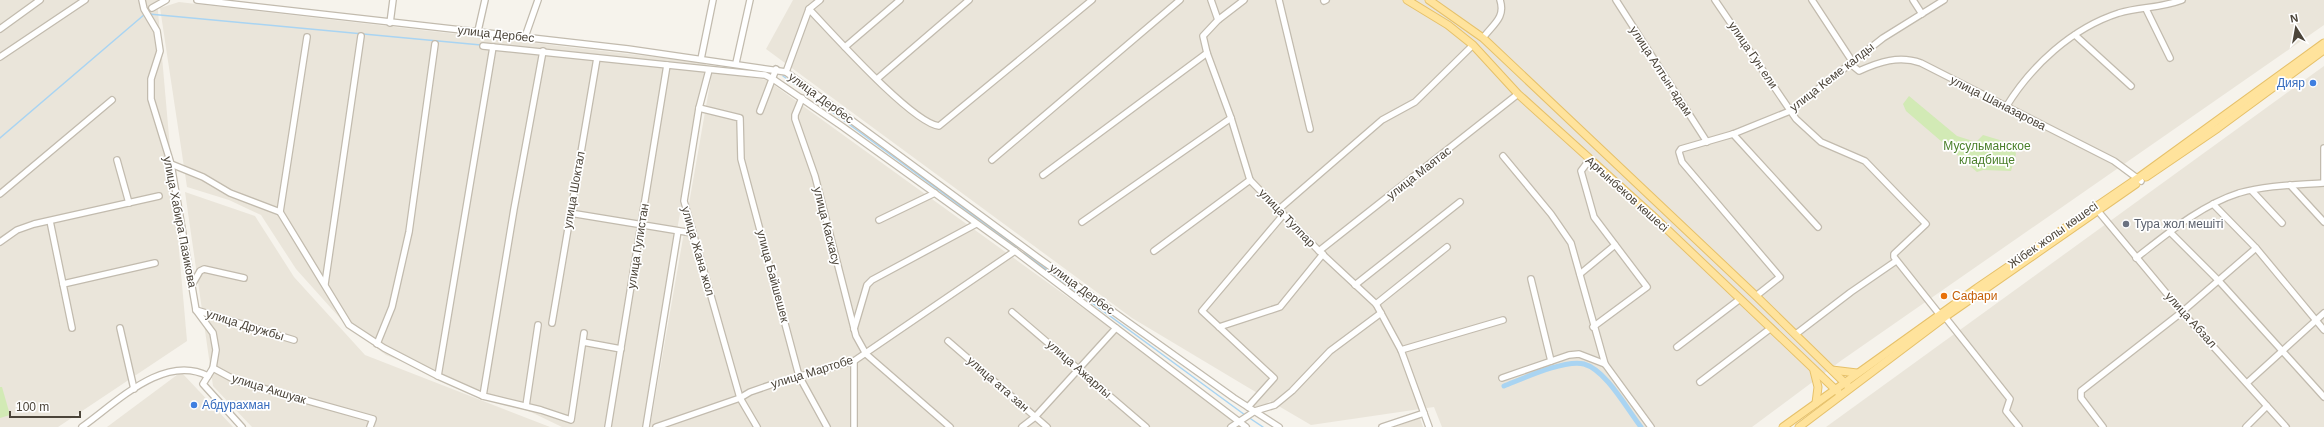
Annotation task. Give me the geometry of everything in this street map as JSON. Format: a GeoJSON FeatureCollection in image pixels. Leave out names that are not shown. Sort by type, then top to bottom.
{"type":"FeatureCollection","features":[{"type":"Feature","properties":{"kind":"main road","name":"Арғынбеков көшесі"},"geometry":{"type":"LineString","coordinates":[[1407,0],[1448,25],[1473,45],[1518,94],[1652,215],[1841,396]]}},
{"type":"Feature","properties":{"kind":"main road","name":"Арғынбеков көшесі"},"geometry":{"type":"LineString","coordinates":[[1429,0],[1482,38],[1796,334],[1850,389]]}},
{"type":"Feature","properties":{"kind":"main road","name":"Жібек жолы көшесі"},"geometry":{"type":"LineString","coordinates":[[1798,427],[1841,396],[1942,316],[2139,179],[2324,43]]}},
{"type":"Feature","properties":{"kind":"main road","name":"Жібек жолы көшесі"},"geometry":{"type":"LineString","coordinates":[[1783,427],[1857,373],[2098,211],[2139,179],[2218,128],[2324,50]]}},
{"type":"Feature","properties":{"kind":"main road"},"geometry":{"type":"LineString","coordinates":[[1652,215],[1661,206]]}},
{"type":"Feature","properties":{"kind":"main road"},"geometry":{"type":"LineString","coordinates":[[1813,369],[1818,387],[1816,403]]}},
{"type":"Feature","properties":{"kind":"main road"},"geometry":{"type":"LineString","coordinates":[[1831,369],[1857,373]]}},
{"type":"Feature","properties":{"kind":"street"},"geometry":{"type":"LineString","coordinates":[[0,29],[40,0]]}},
{"type":"Feature","properties":{"kind":"street"},"geometry":{"type":"LineString","coordinates":[[0,57],[85,0]]}},
{"type":"Feature","properties":{"kind":"street","name":"улица Хабира Пазикова"},"geometry":{"type":"LineString","coordinates":[[142,0],[144,9],[157,31],[160,51],[151,79],[151,99],[171,164],[196,310],[213,332],[216,350],[213,368],[208,376]]}},
{"type":"Feature","properties":{"kind":"street"},"geometry":{"type":"LineString","coordinates":[[152,8],[166,0]]}},
{"type":"Feature","properties":{"kind":"street","name":"улица Дербес"},"geometry":{"type":"LineString","coordinates":[[198,0],[390,23],[525,37],[776,69],[786,72],[1227,394],[1279,427]]}},
{"type":"Feature","properties":{"kind":"street"},"geometry":{"type":"LineString","coordinates":[[390,23],[393,0]]}},
{"type":"Feature","properties":{"kind":"street"},"geometry":{"type":"LineString","coordinates":[[478,32],[485,0]]}},
{"type":"Feature","properties":{"kind":"street"},"geometry":{"type":"LineString","coordinates":[[525,37],[538,0]]}},
{"type":"Feature","properties":{"kind":"street"},"geometry":{"type":"LineString","coordinates":[[701,59],[713,0]]}},
{"type":"Feature","properties":{"kind":"street"},"geometry":{"type":"LineString","coordinates":[[736,64],[750,0]]}},
{"type":"Feature","properties":{"kind":"street"},"geometry":{"type":"LineString","coordinates":[[786,72],[809,9],[820,0]]}},
{"type":"Feature","properties":{"kind":"street"},"geometry":{"type":"LineString","coordinates":[[845,47],[900,0]]}},
{"type":"Feature","properties":{"kind":"street"},"geometry":{"type":"LineString","coordinates":[[877,79],[969,0]]}},
{"type":"Feature","properties":{"kind":"street"},"geometry":{"type":"LineString","coordinates":[[809,9],[877,79],[917,116],[933,125],[939,126],[1092,0]]}},
{"type":"Feature","properties":{"kind":"street"},"geometry":{"type":"LineString","coordinates":[[992,160],[1180,0]]}},
{"type":"Feature","properties":{"kind":"street"},"geometry":{"type":"LineString","coordinates":[[1211,0],[1218,20]]}},
{"type":"Feature","properties":{"kind":"street","name":"улица Тулпар"},"geometry":{"type":"LineString","coordinates":[[1244,0],[1218,20],[1204,36],[1207,53],[1231,118],[1250,180],[1321,253],[1376,304],[1401,350],[1429,427]]}},
{"type":"Feature","properties":{"kind":"street"},"geometry":{"type":"LineString","coordinates":[[1279,0],[1310,130]]}},
{"type":"Feature","properties":{"kind":"street"},"geometry":{"type":"LineString","coordinates":[[1482,38],[1500,19],[1503,8],[1500,0]]}},
{"type":"Feature","properties":{"kind":"street","name":"улица Алтын адам"},"geometry":{"type":"LineString","coordinates":[[1616,0],[1707,142]]}},
{"type":"Feature","properties":{"kind":"street","name":"улица Гун ели"},"geometry":{"type":"LineString","coordinates":[[1715,0],[1796,119],[1821,142],[1865,161],[1926,224],[1894,254],[1896,261]]}},
{"type":"Feature","properties":{"kind":"street"},"geometry":{"type":"LineString","coordinates":[[1812,0],[1852,61]]}},
{"type":"Feature","properties":{"kind":"street"},"geometry":{"type":"LineString","coordinates":[[1913,0],[1922,14]]}},
{"type":"Feature","properties":{"kind":"street","name":"улица Кеме калды"},"geometry":{"type":"LineString","coordinates":[[1756,296],[1780,277],[1682,162],[1679,156],[1681,149],[1733,134],[1790,110],[1883,38],[1944,0]]}},
{"type":"Feature","properties":{"kind":"street"},"geometry":{"type":"LineString","coordinates":[[2006,107],[2030,74],[2075,35],[2099,21],[2120,13],[2169,5],[2182,0]]}},
{"type":"Feature","properties":{"kind":"street"},"geometry":{"type":"LineString","coordinates":[[2146,9],[2170,58]]}},
{"type":"Feature","properties":{"kind":"street"},"geometry":{"type":"LineString","coordinates":[[2075,35],[2131,86]]}},
{"type":"Feature","properties":{"kind":"street"},"geometry":{"type":"LineString","coordinates":[[325,284],[361,36]]}},
{"type":"Feature","properties":{"kind":"street"},"geometry":{"type":"LineString","coordinates":[[280,212],[308,37]]}},
{"type":"Feature","properties":{"kind":"street"},"geometry":{"type":"LineString","coordinates":[[377,344],[392,307],[409,232],[435,44]]}},
{"type":"Feature","properties":{"kind":"street"},"geometry":{"type":"LineString","coordinates":[[1278,210],[1382,120],[1415,102],[1473,45]]}},
{"type":"Feature","properties":{"kind":"street","name":"улица Дербес"},"geometry":{"type":"LineString","coordinates":[[483,46],[765,75],[802,98],[935,193],[1246,427]]}},
{"type":"Feature","properties":{"kind":"street"},"geometry":{"type":"LineString","coordinates":[[438,376],[493,46]]}},
{"type":"Feature","properties":{"kind":"street"},"geometry":{"type":"LineString","coordinates":[[484,396],[514,209],[543,52]]}},
{"type":"Feature","properties":{"kind":"street"},"geometry":{"type":"LineString","coordinates":[[1043,175],[1207,53]]}},
{"type":"Feature","properties":{"kind":"street","name":"улица Шоктал"},"geometry":{"type":"LineString","coordinates":[[552,323],[597,58]]}},
{"type":"Feature","properties":{"kind":"street","name":"улица Шаназарова"},"geometry":{"type":"LineString","coordinates":[[1852,61],[1853,66],[1859,71],[1884,62],[1910,59],[2114,161],[2139,179]]}},
{"type":"Feature","properties":{"kind":"street","name":"улица Гулистан"},"geometry":{"type":"LineString","coordinates":[[608,427],[667,66]]}},
{"type":"Feature","properties":{"kind":"street"},"geometry":{"type":"LineString","coordinates":[[760,112],[776,69]]}},
{"type":"Feature","properties":{"kind":"street","name":"улица Жана жол"},"geometry":{"type":"LineString","coordinates":[[709,70],[699,108],[684,201],[740,398],[757,427]]}},
{"type":"Feature","properties":{"kind":"street","name":"улица Маятас"},"geometry":{"type":"LineString","coordinates":[[1219,327],[1280,307],[1321,253],[1518,94]]}},
{"type":"Feature","properties":{"kind":"street","name":"улица Каскасу"},"geometry":{"type":"LineString","coordinates":[[802,98],[795,115],[795,119],[814,176],[854,330],[866,354]]}},
{"type":"Feature","properties":{"kind":"street"},"geometry":{"type":"LineString","coordinates":[[0,194],[112,100]]}},
{"type":"Feature","properties":{"kind":"street","name":"улица Байшешек"},"geometry":{"type":"LineString","coordinates":[[699,108],[740,118],[741,159],[800,376],[827,427]]}},
{"type":"Feature","properties":{"kind":"street"},"geometry":{"type":"LineString","coordinates":[[1082,222],[1231,118]]}},
{"type":"Feature","properties":{"kind":"street"},"geometry":{"type":"LineString","coordinates":[[1733,134],[1818,227]]}},
{"type":"Feature","properties":{"kind":"street"},"geometry":{"type":"LineString","coordinates":[[2136,258],[2170,232],[2214,204],[2252,191],[2290,185],[2324,182],[2324,148]]}},
{"type":"Feature","properties":{"kind":"street"},"geometry":{"type":"LineString","coordinates":[[1503,156],[1566,234],[1571,243],[1593,328],[1605,364],[1651,427]]}},
{"type":"Feature","properties":{"kind":"street"},"geometry":{"type":"LineString","coordinates":[[1590,159],[1581,171],[1594,217],[1647,287],[1593,328]]}},
{"type":"Feature","properties":{"kind":"street"},"geometry":{"type":"LineString","coordinates":[[117,160],[129,203]]}},
{"type":"Feature","properties":{"kind":"street"},"geometry":{"type":"LineString","coordinates":[[171,164],[203,178],[230,193],[280,212],[349,324],[377,344],[438,376],[484,396],[526,406],[571,420],[584,333]]}},
{"type":"Feature","properties":{"kind":"street"},"geometry":{"type":"LineString","coordinates":[[1154,251],[1250,180]]}},
{"type":"Feature","properties":{"kind":"street"},"geometry":{"type":"LineString","coordinates":[[2290,185],[2324,222]]}},
{"type":"Feature","properties":{"kind":"street"},"geometry":{"type":"LineString","coordinates":[[2252,191],[2282,223]]}},
{"type":"Feature","properties":{"kind":"street"},"geometry":{"type":"LineString","coordinates":[[879,220],[935,193]]}},
{"type":"Feature","properties":{"kind":"street"},"geometry":{"type":"LineString","coordinates":[[0,242],[17,230],[159,196]]}},
{"type":"Feature","properties":{"kind":"street"},"geometry":{"type":"LineString","coordinates":[[1355,285],[1460,202]]}},
{"type":"Feature","properties":{"kind":"street"},"geometry":{"type":"LineString","coordinates":[[2214,204],[2256,248],[2324,330]]}},
{"type":"Feature","properties":{"kind":"street","name":"улица Абзал"},"geometry":{"type":"LineString","coordinates":[[2098,211],[2182,312],[2286,427]]}},
{"type":"Feature","properties":{"kind":"street"},"geometry":{"type":"LineString","coordinates":[[570,213],[642,223],[692,233]]}},
{"type":"Feature","properties":{"kind":"street"},"geometry":{"type":"LineString","coordinates":[[1248,407],[1274,378],[1202,311],[1283,215]]}},
{"type":"Feature","properties":{"kind":"street"},"geometry":{"type":"LineString","coordinates":[[50,222],[72,328]]}},
{"type":"Feature","properties":{"kind":"street"},"geometry":{"type":"LineString","coordinates":[[854,330],[867,285],[872,280],[976,224]]}},
{"type":"Feature","properties":{"kind":"street"},"geometry":{"type":"LineString","coordinates":[[646,427],[678,231]]}},
{"type":"Feature","properties":{"kind":"street"},"geometry":{"type":"LineString","coordinates":[[2170,232],[2219,281],[2324,398]]}},
{"type":"Feature","properties":{"kind":"street"},"geometry":{"type":"LineString","coordinates":[[1580,274],[1615,245]]}},
{"type":"Feature","properties":{"kind":"street"},"geometry":{"type":"LineString","coordinates":[[1376,304],[1446,247]]}},
{"type":"Feature","properties":{"kind":"street"},"geometry":{"type":"LineString","coordinates":[[2103,427],[2081,398],[2081,391],[2182,312],[2256,248]]}},
{"type":"Feature","properties":{"kind":"street","name":"улица Мартобе"},"geometry":{"type":"LineString","coordinates":[[656,427],[740,398],[750,392],[854,361],[866,354],[878,343],[1015,252]]}},
{"type":"Feature","properties":{"kind":"street"},"geometry":{"type":"LineString","coordinates":[[1796,334],[1851,292],[1896,261],[2010,399],[2006,411],[2019,427]]}},
{"type":"Feature","properties":{"kind":"street"},"geometry":{"type":"LineString","coordinates":[[63,284],[155,263]]}},
{"type":"Feature","properties":{"kind":"street"},"geometry":{"type":"LineString","coordinates":[[192,285],[200,271],[204,269],[244,278]]}},
{"type":"Feature","properties":{"kind":"street"},"geometry":{"type":"LineString","coordinates":[[1531,278],[1551,361]]}},
{"type":"Feature","properties":{"kind":"street"},"geometry":{"type":"LineString","coordinates":[[1677,347],[1740,299]]}},
{"type":"Feature","properties":{"kind":"street","name":"улица Дружбы"},"geometry":{"type":"LineString","coordinates":[[196,310],[294,340]]}},
{"type":"Feature","properties":{"kind":"street","name":"улица Ажарлы"},"geometry":{"type":"LineString","coordinates":[[1012,312],[1146,427]]}},
{"type":"Feature","properties":{"kind":"street"},"geometry":{"type":"LineString","coordinates":[[1231,427],[1237,421],[1254,411],[1275,405],[1292,391],[1330,351],[1381,313]]}},
{"type":"Feature","properties":{"kind":"street"},"geometry":{"type":"LineString","coordinates":[[2247,383],[2281,350],[2324,313]]}},
{"type":"Feature","properties":{"kind":"street"},"geometry":{"type":"LineString","coordinates":[[1401,350],[1503,320]]}},
{"type":"Feature","properties":{"kind":"street"},"geometry":{"type":"LineString","coordinates":[[526,406],[538,325]]}},
{"type":"Feature","properties":{"kind":"street"},"geometry":{"type":"LineString","coordinates":[[120,328],[134,389]]}},
{"type":"Feature","properties":{"kind":"street"},"geometry":{"type":"LineString","coordinates":[[1022,427],[1035,417],[1116,328]]}},
{"type":"Feature","properties":{"kind":"street"},"geometry":{"type":"LineString","coordinates":[[1700,382],[1771,328]]}},
{"type":"Feature","properties":{"kind":"street","name":"улица ата зан"},"geometry":{"type":"LineString","coordinates":[[948,341],[1047,427]]}},
{"type":"Feature","properties":{"kind":"street"},"geometry":{"type":"LineString","coordinates":[[583,342],[621,349]]}},
{"type":"Feature","properties":{"kind":"street"},"geometry":{"type":"LineString","coordinates":[[866,354],[950,427]]}},
{"type":"Feature","properties":{"kind":"street"},"geometry":{"type":"LineString","coordinates":[[1502,378],[1551,361],[1579,354],[1605,364]]}},
{"type":"Feature","properties":{"kind":"street"},"geometry":{"type":"LineString","coordinates":[[854,361],[854,427]]}},
{"type":"Feature","properties":{"kind":"street"},"geometry":{"type":"LineString","coordinates":[[82,427],[134,389],[165,372],[180,368],[196,370],[208,376],[203,384],[242,427]]}},
{"type":"Feature","properties":{"kind":"street","name":"улица Акшуак"},"geometry":{"type":"LineString","coordinates":[[213,368],[237,381],[373,419],[370,427]]}},
{"type":"Feature","properties":{"kind":"street"},"geometry":{"type":"LineString","coordinates":[[2246,427],[2267,406]]}},
{"type":"Feature","properties":{"kind":"street"},"geometry":{"type":"LineString","coordinates":[[1382,427],[1424,413]]}},
{"type":"Feature","properties":{"kind":"shaded area"},"geometry":{"type":"Polygon","coordinates":[[[0,0],[157,0],[187,341],[58,427],[0,427],[0,0]]]}},
{"type":"Feature","properties":{"kind":"shaded area"},"geometry":{"type":"Polygon","coordinates":[[[793,0],[2324,0],[2324,25],[1842,360],[1752,427],[1442,427],[1434,407],[1311,425],[1270,401],[1259,410],[1248,407],[1259,394],[1132,318],[766,49],[793,0]]]}},
{"type":"Feature","properties":{"kind":"shaded area"},"geometry":{"type":"Polygon","coordinates":[[[179,2],[706,63],[643,427],[562,427],[533,413],[386,355],[348,327],[296,269],[261,215],[229,200],[187,187],[160,8],[179,2]]]}},
{"type":"Feature","properties":{"kind":"shaded area"},"geometry":{"type":"Polygon","coordinates":[[[2324,66],[2324,427],[1826,427],[2324,66]]]}},
{"type":"Feature","properties":{"kind":"shaded area"},"geometry":{"type":"Polygon","coordinates":[[[712,72],[767,80],[1248,427],[650,427],[712,72]]]}},
{"type":"Feature","properties":{"kind":"shaded area"},"geometry":{"type":"Polygon","coordinates":[[[185,192],[255,216],[294,277],[365,355],[550,427],[252,427],[213,386],[185,192]]]}},
{"type":"Feature","properties":{"kind":"shaded area"},"geometry":{"type":"Polygon","coordinates":[[[181,372],[233,427],[107,427],[181,372]]]}},
{"type":"Feature","properties":{"kind":"shaded area"},"geometry":{"type":"Polygon","coordinates":[[[1420,418],[1423,427],[1395,427],[1420,418]]]}},
{"type":"Feature","properties":{"kind":"green space","name":"Мусульманское кладбище"},"geometry":{"type":"Polygon","coordinates":[[[1909,96],[1957,136],[1976,142],[1983,135],[2013,144],[2016,154],[2011,171],[1983,170],[1977,172],[1906,111],[1903,104],[1909,96]]]}},
{"type":"Feature","properties":{"kind":"green space"},"geometry":{"type":"Polygon","coordinates":[[[0,387],[2,387],[10,415],[0,418],[0,387]]]}},
{"type":"Feature","properties":{"kind":"waterway"},"geometry":{"type":"LineString","coordinates":[[0,138],[145,14]]}},
{"type":"Feature","properties":{"kind":"waterway"},"geometry":{"type":"LineString","coordinates":[[149,14],[481,45]]}},
{"type":"Feature","properties":{"kind":"waterway"},"geometry":{"type":"LineString","coordinates":[[712,67],[768,72]]}},
{"type":"Feature","properties":{"kind":"waterway"},"geometry":{"type":"LineString","coordinates":[[783,76],[1018,248]]}},
{"type":"Feature","properties":{"kind":"waterway"},"geometry":{"type":"LineString","coordinates":[[1024,253],[1245,415]]}},
{"type":"Feature","properties":{"kind":"waterway"},"geometry":{"type":"LineString","coordinates":[[1504,386],[1555,367],[1566,364],[1584,364],[1592,368],[1608,382],[1641,427]]}},
{"type":"Feature","properties":{"kind":"waterway"},"geometry":{"type":"LineString","coordinates":[[1248,417],[1263,427]]}},
{"type":"Feature","properties":{"kind":"place","name":"Дияр"},"geometry":{"type":"Point","coordinates":[2313,83]}},
{"type":"Feature","properties":{"kind":"place","name":"Тура жол мешіті"},"geometry":{"type":"Point","coordinates":[2126,224]}},
{"type":"Feature","properties":{"kind":"place","name":"Сафари"},"geometry":{"type":"Point","coordinates":[1944,296]}},
{"type":"Feature","properties":{"kind":"place","name":"Абдурахман"},"geometry":{"type":"Point","coordinates":[194,405]}}]}
